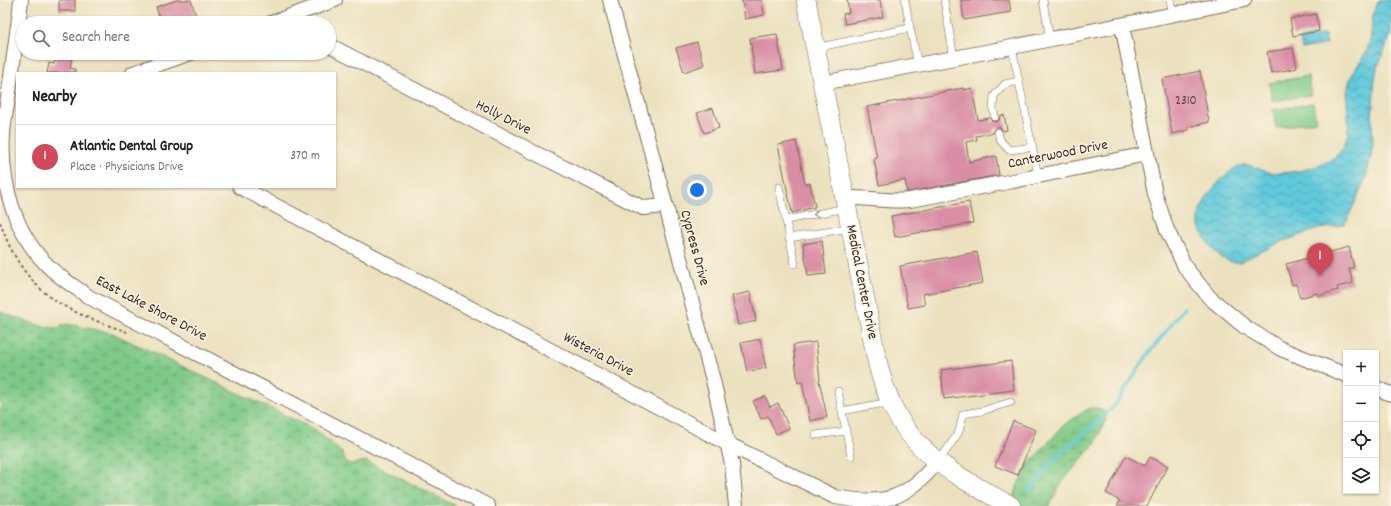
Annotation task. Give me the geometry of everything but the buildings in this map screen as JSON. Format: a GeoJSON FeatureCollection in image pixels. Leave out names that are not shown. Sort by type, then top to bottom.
{"type":"FeatureCollection","features":[{"type":"Feature","properties":{"kind":"street","name":"East Lake Shore Drive"},"geometry":{"type":"LineString","coordinates":[[19,16],[21,0]]}},
{"type":"Feature","properties":{"kind":"street"},"geometry":{"type":"LineString","coordinates":[[304,16],[335,0]]}},
{"type":"Feature","properties":{"kind":"street","name":"Cypress Drive"},"geometry":{"type":"LineString","coordinates":[[610,0],[646,127],[665,206],[713,380],[732,464],[736,506]]}},
{"type":"Feature","properties":{"kind":"street","name":"Medical Center Drive"},"geometry":{"type":"LineString","coordinates":[[806,0],[879,371],[890,402],[905,429],[937,462],[959,477],[1011,506]]}},
{"type":"Feature","properties":{"kind":"street"},"geometry":{"type":"LineString","coordinates":[[822,83],[1012,47],[1244,0]]}},
{"type":"Feature","properties":{"kind":"street"},"geometry":{"type":"LineString","coordinates":[[1122,25],[1155,194],[1167,230],[1185,266],[1210,298],[1235,319],[1262,338],[1281,349],[1343,374]]}},
{"type":"Feature","properties":{"kind":"street","name":"East Lake Shore Drive"},"geometry":{"type":"LineString","coordinates":[[16,44],[8,114],[3,135],[5,174],[13,209],[32,247],[48,266],[63,279],[89,297],[488,506]]}},
{"type":"Feature","properties":{"kind":"street","name":"Holly Drive"},"geometry":{"type":"LineString","coordinates":[[336,49],[643,208],[665,206]]}},
{"type":"Feature","properties":{"kind":"street"},"geometry":{"type":"LineString","coordinates":[[136,72],[171,60]]}},
{"type":"Feature","properties":{"kind":"street","name":"Canterwood Drive"},"geometry":{"type":"LineString","coordinates":[[846,203],[903,200],[1038,176],[1147,154]]}},
{"type":"Feature","properties":{"kind":"street","name":"Wisteria Drive"},"geometry":{"type":"LineString","coordinates":[[242,188],[728,444],[825,493],[847,501],[859,503],[884,502],[896,499],[906,494],[920,482],[937,462]]}},
{"type":"Feature","properties":{"kind":"street"},"geometry":{"type":"LineString","coordinates":[[1379,389],[1391,394]]}},
{"type":"Feature","properties":{"kind":"lane"},"geometry":{"type":"LineString","coordinates":[[905,0],[918,64]]}},
{"type":"Feature","properties":{"kind":"lane"},"geometry":{"type":"LineString","coordinates":[[944,0],[954,58]]}},
{"type":"Feature","properties":{"kind":"lane"},"geometry":{"type":"LineString","coordinates":[[1043,0],[1050,39]]}},
{"type":"Feature","properties":{"kind":"lane"},"geometry":{"type":"LineString","coordinates":[[1170,0],[1173,14]]}},
{"type":"Feature","properties":{"kind":"lane"},"geometry":{"type":"LineString","coordinates":[[815,48],[910,28]]}},
{"type":"Feature","properties":{"kind":"lane"},"geometry":{"type":"LineString","coordinates":[[1012,47],[1038,176]]}},
{"type":"Feature","properties":{"kind":"lane"},"geometry":{"type":"LineString","coordinates":[[995,117],[993,109],[994,96],[1006,84],[1019,81]]}},
{"type":"Feature","properties":{"kind":"lane"},"geometry":{"type":"LineString","coordinates":[[998,132],[1000,140],[1009,150],[1033,147]]}},
{"type":"Feature","properties":{"kind":"lane"},"geometry":{"type":"LineString","coordinates":[[779,187],[795,264]]}},
{"type":"Feature","properties":{"kind":"lane"},"geometry":{"type":"LineString","coordinates":[[786,220],[846,203]]}},
{"type":"Feature","properties":{"kind":"lane"},"geometry":{"type":"LineString","coordinates":[[789,238],[851,228]]}},
{"type":"Feature","properties":{"kind":"lane"},"geometry":{"type":"LineString","coordinates":[[838,391],[851,456]]}},
{"type":"Feature","properties":{"kind":"lane"},"geometry":{"type":"LineString","coordinates":[[842,411],[890,402]]}},
{"type":"Feature","properties":{"kind":"lane"},"geometry":{"type":"LineString","coordinates":[[937,462],[959,432],[963,414],[982,411],[1011,402]]}},
{"type":"Feature","properties":{"kind":"lane"},"geometry":{"type":"LineString","coordinates":[[816,435],[846,430]]}},
{"type":"Feature","properties":{"kind":"green space"},"geometry":{"type":"Polygon","coordinates":[[[1308,76],[1311,95],[1272,101],[1269,83],[1308,76]]]}},
{"type":"Feature","properties":{"kind":"green space"},"geometry":{"type":"Polygon","coordinates":[[[1313,103],[1316,121],[1276,128],[1273,110],[1313,103]]]}},
{"type":"Feature","properties":{"kind":"green space"},"geometry":{"type":"Polygon","coordinates":[[[0,312],[40,326],[56,328],[67,324],[112,333],[316,430],[342,453],[346,463],[353,464],[366,461],[456,506],[0,506],[0,312]]]}},
{"type":"Feature","properties":{"kind":"green space"},"geometry":{"type":"Polygon","coordinates":[[[1089,408],[1099,408],[1107,413],[1105,423],[1095,443],[1063,481],[1049,506],[1011,506],[1019,482],[1028,465],[1064,425],[1089,408]]]}},
{"type":"Feature","properties":{"kind":"water"},"geometry":{"type":"Polygon","coordinates":[[[1379,0],[1391,0],[1391,34],[1377,68],[1375,79],[1372,117],[1373,143],[1366,178],[1347,220],[1344,224],[1338,226],[1318,229],[1281,242],[1240,262],[1231,262],[1224,259],[1212,248],[1201,231],[1199,217],[1204,202],[1221,180],[1232,170],[1241,165],[1277,173],[1308,169],[1336,156],[1346,142],[1348,126],[1348,87],[1352,75],[1367,49],[1374,10],[1379,0]]]}},
{"type":"Feature","properties":{"kind":"water"},"geometry":{"type":"Polygon","coordinates":[[[1325,34],[1327,44],[1302,49],[1300,39],[1325,34]]]}},
{"type":"Feature","properties":{"kind":"waterway"},"geometry":{"type":"LineString","coordinates":[[1029,491],[1052,461],[1115,405],[1146,357],[1184,308]]}},
{"type":"Feature","properties":{"kind":"place","name":"Atlantic Dental Group"},"geometry":{"type":"Point","coordinates":[1320,276]}}]}
